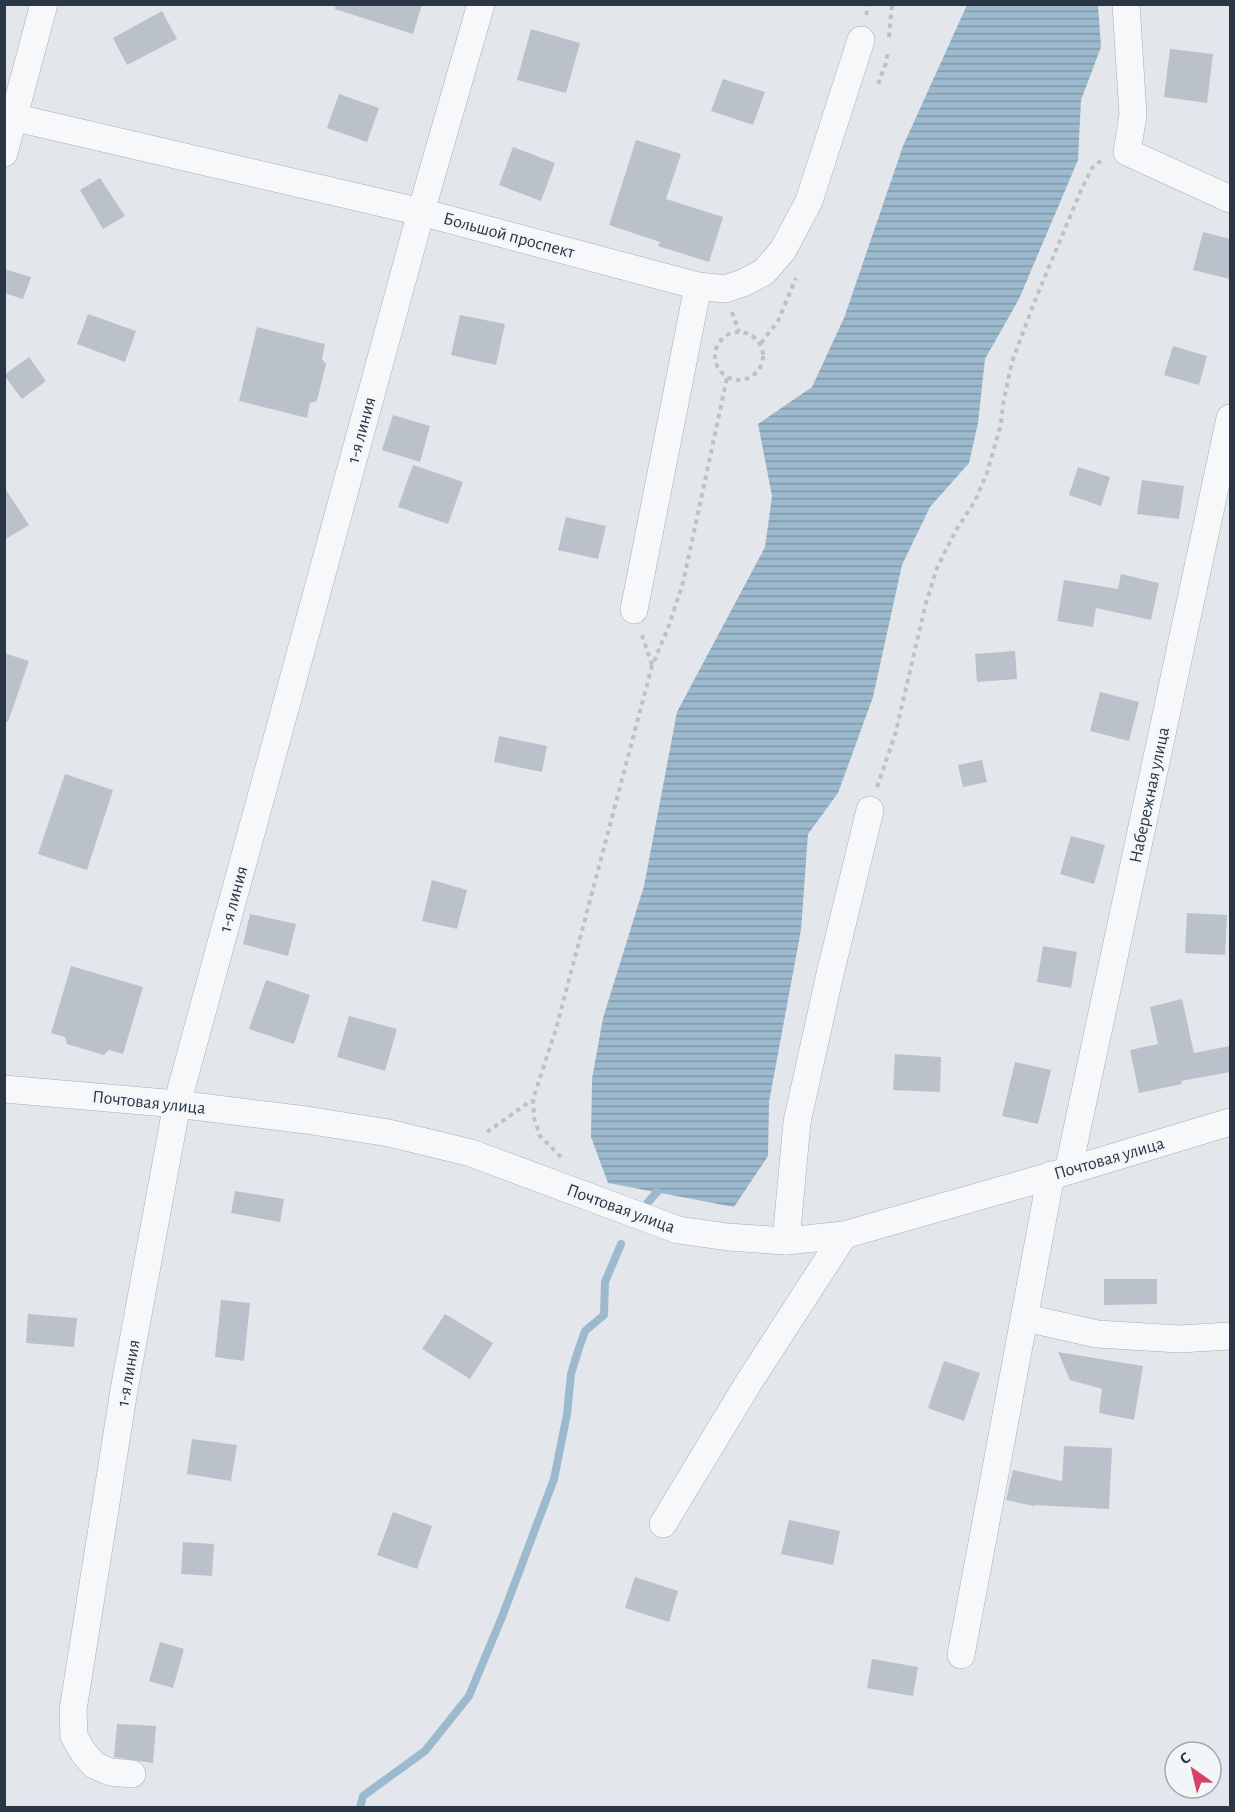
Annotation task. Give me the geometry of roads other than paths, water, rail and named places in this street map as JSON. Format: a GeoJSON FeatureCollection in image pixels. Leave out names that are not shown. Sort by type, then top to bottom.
{"type":"FeatureCollection","features":[{"type":"Feature","properties":{"kind":"street"},"geometry":{"type":"LineString","coordinates":[[4,153],[9,116],[44,4]]}},
{"type":"Feature","properties":{"kind":"street","name":"1-я линия"},"geometry":{"type":"LineString","coordinates":[[132,1774],[110,1772],[94,1766],[74,1736],[73,1710],[124,1390],[177,1104],[421,212],[481,4]]}},
{"type":"Feature","properties":{"kind":"street"},"geometry":{"type":"LineString","coordinates":[[1126,4],[1133,115],[1127,152],[1230,199]]}},
{"type":"Feature","properties":{"kind":"street","name":"Большой проспект"},"geometry":{"type":"LineString","coordinates":[[9,116],[421,212],[698,286],[724,289],[743,283],[764,272],[783,250],[809,201],[861,40]]}},
{"type":"Feature","properties":{"kind":"street"},"geometry":{"type":"LineString","coordinates":[[634,610],[698,286]]}},
{"type":"Feature","properties":{"kind":"street","name":"Набережная улица"},"geometry":{"type":"LineString","coordinates":[[961,1655],[1026,1318],[1230,418]]}},
{"type":"Feature","properties":{"kind":"street"},"geometry":{"type":"LineString","coordinates":[[786,1241],[797,1122],[870,810]]}},
{"type":"Feature","properties":{"kind":"street","name":"Почтовая улица"},"geometry":{"type":"LineString","coordinates":[[4,1089],[177,1104],[377,1131],[471,1153],[678,1230],[728,1238],[786,1241],[844,1235],[1230,1122]]}},
{"type":"Feature","properties":{"kind":"street"},"geometry":{"type":"LineString","coordinates":[[663,1524],[749,1382],[844,1235]]}},
{"type":"Feature","properties":{"kind":"street"},"geometry":{"type":"LineString","coordinates":[[1026,1318],[1097,1334],[1179,1339],[1230,1336]]}},
{"type":"Feature","properties":{"kind":"water"},"geometry":{"type":"Polygon","coordinates":[[[967,5],[1098,5],[1101,47],[1081,100],[1078,160],[1019,299],[985,359],[978,423],[969,463],[930,507],[902,565],[873,697],[838,793],[808,834],[801,930],[769,1102],[768,1156],[734,1207],[608,1183],[591,1137],[592,1079],[603,1018],[644,886],[677,712],[765,547],[772,496],[758,424],[812,387],[844,318],[903,146],[967,5]]]}},
{"type":"Feature","properties":{"kind":"waterway"},"geometry":{"type":"LineString","coordinates":[[648,1202],[657,1192]]}},
{"type":"Feature","properties":{"kind":"waterway"},"geometry":{"type":"LineString","coordinates":[[360,1808],[363,1796],[425,1751],[469,1696],[502,1617],[554,1479],[567,1414],[571,1374],[585,1331],[604,1315],[605,1282],[621,1244]]}}]}
